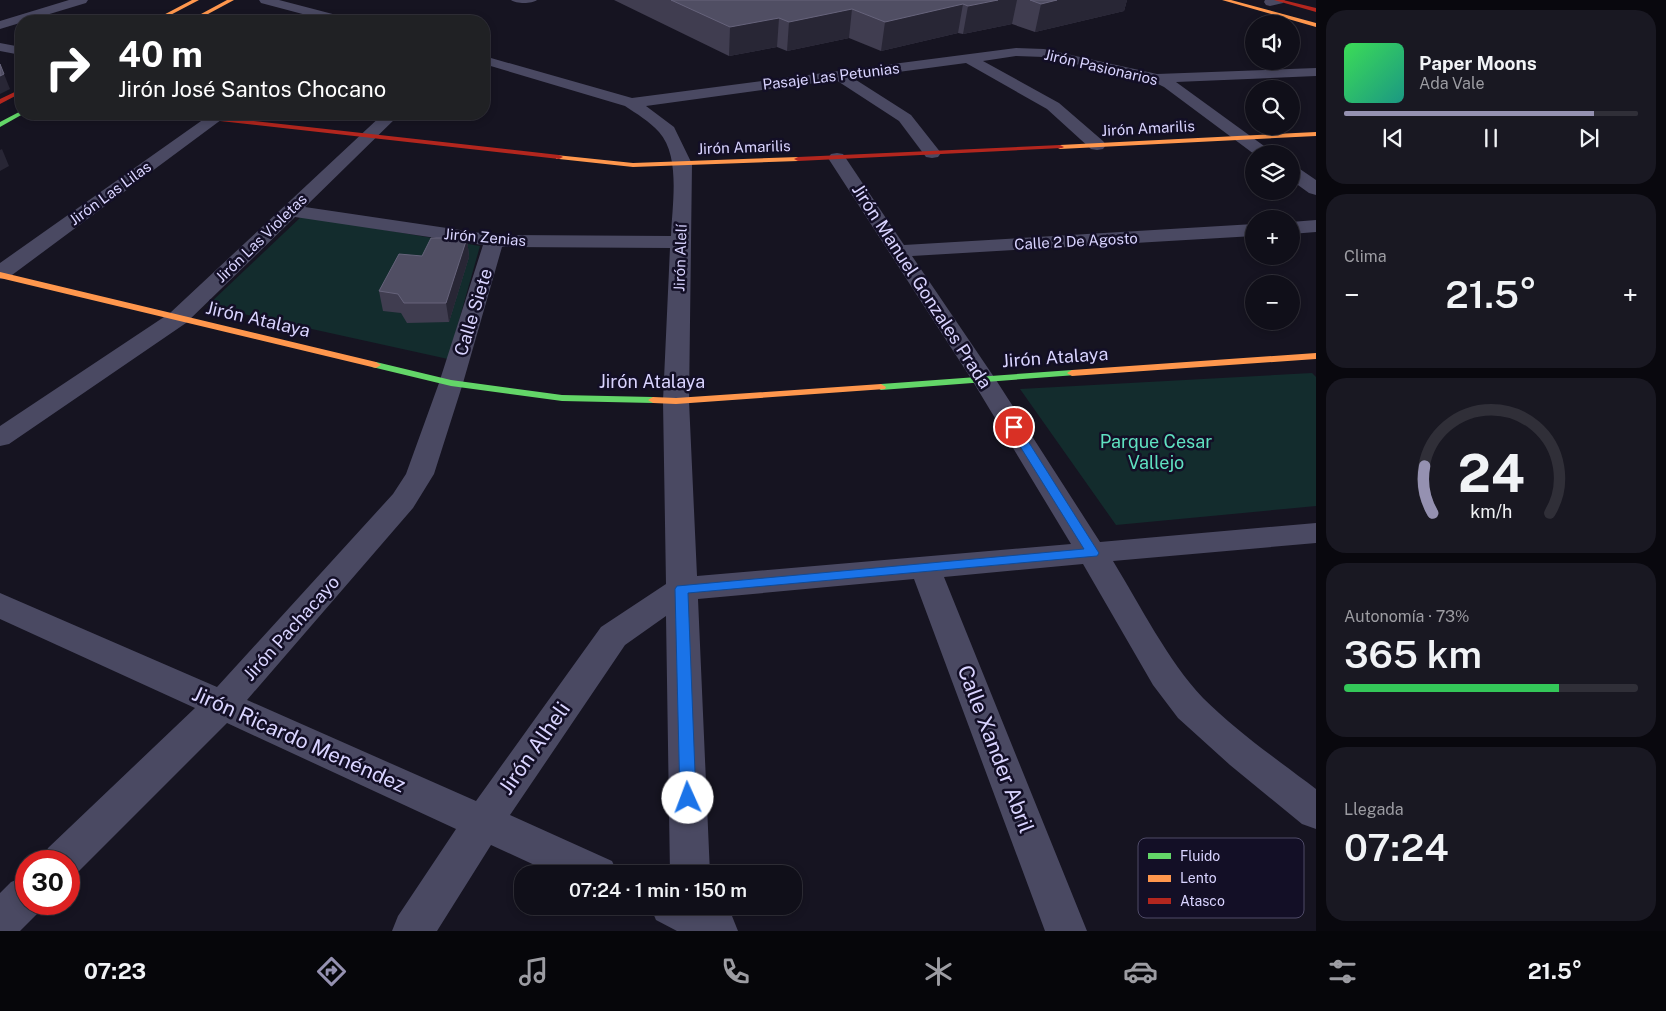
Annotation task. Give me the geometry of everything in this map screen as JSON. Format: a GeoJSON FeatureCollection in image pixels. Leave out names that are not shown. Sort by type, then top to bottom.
{"type":"FeatureCollection","features":[{"type":"Feature","properties":{"kind":"main road"},"geometry":{"type":"LineString","coordinates":[[167,15],[196,0]]}},
{"type":"Feature","properties":{"kind":"main road"},"geometry":{"type":"LineString","coordinates":[[203,15],[231,0]]}},
{"type":"Feature","properties":{"kind":"main road"},"geometry":{"type":"LineString","coordinates":[[1225,0],[1316,25]]}},
{"type":"Feature","properties":{"kind":"main road"},"geometry":{"type":"LineString","coordinates":[[1273,1],[1316,10]]}},
{"type":"Feature","properties":{"kind":"main road"},"geometry":{"type":"LineString","coordinates":[[1273,1],[1316,15]]}},
{"type":"Feature","properties":{"kind":"main road"},"geometry":{"type":"LineString","coordinates":[[0,102],[15,94]]}},
{"type":"Feature","properties":{"kind":"main road"},"geometry":{"type":"LineString","coordinates":[[0,125],[15,117]]}},
{"type":"Feature","properties":{"kind":"main road","name":"Jirón Amarilis"},"geometry":{"type":"LineString","coordinates":[[248,120],[369,136],[633,165],[837,158],[1316,134]]}},
{"type":"Feature","properties":{"kind":"main road","name":"Jirón Atalaya"},"geometry":{"type":"LineString","coordinates":[[0,274],[451,383],[562,398],[676,401],[1316,356]]}},
{"type":"Feature","properties":{"kind":"street"},"geometry":{"type":"LineString","coordinates":[[33,15],[82,0]]}},
{"type":"Feature","properties":{"kind":"street"},"geometry":{"type":"LineString","coordinates":[[265,0],[321,15]]}},
{"type":"Feature","properties":{"kind":"street"},"geometry":{"type":"LineString","coordinates":[[0,25],[15,20]]}},
{"type":"Feature","properties":{"kind":"street"},"geometry":{"type":"LineString","coordinates":[[0,47],[15,50]]}},
{"type":"Feature","properties":{"kind":"street","name":"Pasaje Las Petunias"},"geometry":{"type":"LineString","coordinates":[[631,103],[1032,51]]}},
{"type":"Feature","properties":{"kind":"street","name":"Jirón Pasionarios"},"geometry":{"type":"LineString","coordinates":[[1032,51],[1157,78],[1169,84],[1254,145]]}},
{"type":"Feature","properties":{"kind":"street"},"geometry":{"type":"LineString","coordinates":[[968,58],[1053,106],[1097,145]]}},
{"type":"Feature","properties":{"kind":"street","name":"Jirón Alelí"},"geometry":{"type":"LineString","coordinates":[[490,62],[631,103],[650,115],[668,131],[683,164],[676,401],[690,865]]}},
{"type":"Feature","properties":{"kind":"street"},"geometry":{"type":"LineString","coordinates":[[1157,78],[1316,72]]}},
{"type":"Feature","properties":{"kind":"street"},"geometry":{"type":"LineString","coordinates":[[838,75],[905,118],[932,153]]}},
{"type":"Feature","properties":{"kind":"street","name":"Jirón Las Lilas"},"geometry":{"type":"LineString","coordinates":[[0,274],[212,120]]}},
{"type":"Feature","properties":{"kind":"street","name":"Jirón Las Violetas"},"geometry":{"type":"LineString","coordinates":[[0,438],[178,318],[386,120]]}},
{"type":"Feature","properties":{"kind":"street","name":"Jirón Manuel Gonzales Prada"},"geometry":{"type":"LineString","coordinates":[[837,158],[984,380],[1092,553],[1164,676],[1191,708],[1243,754],[1316,812]]}},
{"type":"Feature","properties":{"kind":"street"},"geometry":{"type":"LineString","coordinates":[[1300,177],[1316,189]]}},
{"type":"Feature","properties":{"kind":"street","name":"Jirón Zenias"},"geometry":{"type":"LineString","coordinates":[[290,211],[494,241],[681,242]]}},
{"type":"Feature","properties":{"kind":"street"},"geometry":{"type":"LineString","coordinates":[[1300,227],[1316,226]]}},
{"type":"Feature","properties":{"kind":"street","name":"Calle 2 De Agosto"},"geometry":{"type":"LineString","coordinates":[[899,251],[1245,231]]}},
{"type":"Feature","properties":{"kind":"street","name":"Calle Siete"},"geometry":{"type":"LineString","coordinates":[[451,383],[494,241]]}},
{"type":"Feature","properties":{"kind":"street","name":"Jirón Pachacayo"},"geometry":{"type":"LineString","coordinates":[[73,850],[222,705],[403,501],[420,474],[451,383]]}},
{"type":"Feature","properties":{"kind":"street"},"geometry":{"type":"LineString","coordinates":[[682,589],[1316,533]]}},
{"type":"Feature","properties":{"kind":"street","name":"Calle Xander Abril"},"geometry":{"type":"LineString","coordinates":[[925,568],[1066,931]]}},
{"type":"Feature","properties":{"kind":"street","name":"Jirón Alheli"},"geometry":{"type":"LineString","coordinates":[[413,931],[483,822],[613,636],[682,589]]}},
{"type":"Feature","properties":{"kind":"street","name":"Jirón Ricardo Menéndez"},"geometry":{"type":"LineString","coordinates":[[0,605],[578,865]]}},
{"type":"Feature","properties":{"kind":"street"},"geometry":{"type":"LineString","coordinates":[[0,922],[15,907]]}},
{"type":"Feature","properties":{"kind":"lane"},"geometry":{"type":"LineString","coordinates":[[514,0],[534,0]]}},
{"type":"Feature","properties":{"kind":"green space"},"geometry":{"type":"Polygon","coordinates":[[[302,216],[480,246],[448,359],[207,306],[302,216]]]}},
{"type":"Feature","properties":{"kind":"green space","name":"Parque Cesar Vallejo"},"geometry":{"type":"Polygon","coordinates":[[[1312,373],[1316,377],[1316,506],[1116,525],[1020,389],[1312,373]]]}},
{"type":"Feature","properties":{"kind":"building"},"geometry":{"type":"Polygon","coordinates":[[[671,0],[998,0],[968,6],[963,4],[885,22],[852,9],[789,22],[779,18],[730,27],[671,0]]]}},
{"type":"Feature","properties":{"kind":"building"},"geometry":{"type":"Polygon","coordinates":[[[1030,0],[1057,0],[1041,4],[1030,0]]]}},
{"type":"Feature","properties":{"kind":"building"},"geometry":{"type":"Polygon","coordinates":[[[0,64],[4,74],[0,76],[0,64]]]}},
{"type":"Feature","properties":{"kind":"building"},"geometry":{"type":"Polygon","coordinates":[[[431,238],[467,238],[446,303],[404,303],[398,294],[379,291],[399,254],[422,256],[431,238]]]}},
{"type":"Feature","properties":{"kind":"traffic: fast"},"geometry":{"type":"LineString","coordinates":[[0,125],[15,116]]}},
{"type":"Feature","properties":{"kind":"traffic: fast"},"geometry":{"type":"LineString","coordinates":[[376,365],[451,383],[562,398],[653,400]]}},
{"type":"Feature","properties":{"kind":"traffic: fast"},"geometry":{"type":"LineString","coordinates":[[881,387],[1072,373]]}},
{"type":"Feature","properties":{"kind":"traffic: slow"},"geometry":{"type":"LineString","coordinates":[[167,15],[196,0]]}},
{"type":"Feature","properties":{"kind":"traffic: slow"},"geometry":{"type":"LineString","coordinates":[[202,15],[231,0]]}},
{"type":"Feature","properties":{"kind":"traffic: slow"},"geometry":{"type":"LineString","coordinates":[[1225,0],[1316,25]]}},
{"type":"Feature","properties":{"kind":"traffic: slow"},"geometry":{"type":"LineString","coordinates":[[1060,147],[1316,134]]}},
{"type":"Feature","properties":{"kind":"traffic: slow"},"geometry":{"type":"LineString","coordinates":[[559,157],[633,165],[798,159]]}},
{"type":"Feature","properties":{"kind":"traffic: slow"},"geometry":{"type":"LineString","coordinates":[[0,275],[376,365]]}},
{"type":"Feature","properties":{"kind":"traffic: slow"},"geometry":{"type":"LineString","coordinates":[[1072,373],[1316,356]]}},
{"type":"Feature","properties":{"kind":"traffic: slow"},"geometry":{"type":"LineString","coordinates":[[653,400],[676,401],[881,387]]}},
{"type":"Feature","properties":{"kind":"traffic: jam"},"geometry":{"type":"LineString","coordinates":[[1277,0],[1316,10]]}},
{"type":"Feature","properties":{"kind":"traffic: jam"},"geometry":{"type":"LineString","coordinates":[[0,102],[15,94]]}},
{"type":"Feature","properties":{"kind":"traffic: jam"},"geometry":{"type":"LineString","coordinates":[[229,120],[559,157]]}},
{"type":"Feature","properties":{"kind":"traffic: jam"},"geometry":{"type":"LineString","coordinates":[[798,159],[1060,147]]}},
{"type":"Feature","properties":{"kind":"route"},"geometry":{"type":"LineString","coordinates":[[688,798],[682,589],[1092,553],[1014,427]]}}]}
